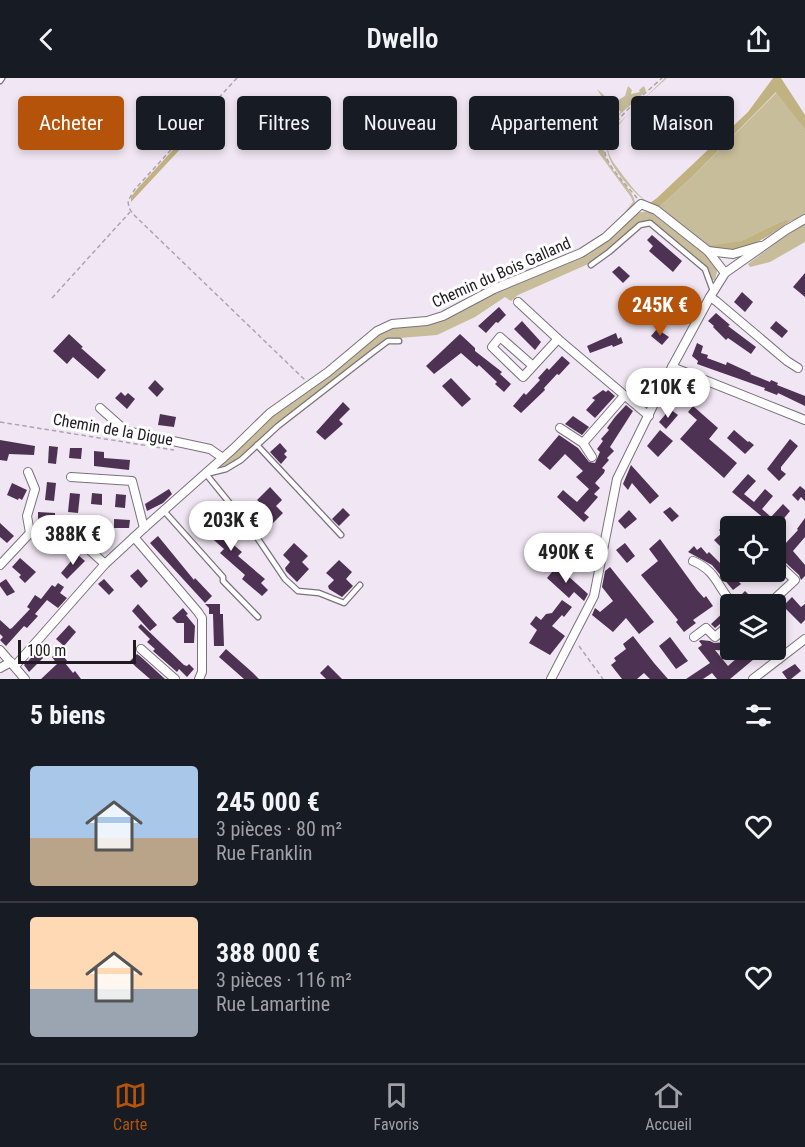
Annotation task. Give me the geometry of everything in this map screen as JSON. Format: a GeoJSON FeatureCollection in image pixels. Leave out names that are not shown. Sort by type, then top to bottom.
{"type":"FeatureCollection","features":[{"type":"Feature","properties":{"kind":"street"},"geometry":{"type":"LineString","coordinates":[[641,204],[656,210],[708,251],[725,273]]}},
{"type":"Feature","properties":{"kind":"street","name":"Chemin du Bois Galland"},"geometry":{"type":"LineString","coordinates":[[0,668],[13,664],[105,564],[270,413],[384,327],[427,321],[443,316],[494,289],[582,253],[606,237],[641,204]]}},
{"type":"Feature","properties":{"kind":"street"},"geometry":{"type":"LineString","coordinates":[[551,679],[594,596],[616,479],[711,294],[725,273],[805,219]]}},
{"type":"Feature","properties":{"kind":"street"},"geometry":{"type":"LineString","coordinates":[[708,251],[733,254],[766,244]]}},
{"type":"Feature","properties":{"kind":"street"},"geometry":{"type":"LineString","coordinates":[[711,294],[716,301],[798,368]]}},
{"type":"Feature","properties":{"kind":"street"},"geometry":{"type":"LineString","coordinates":[[518,302],[649,416]]}},
{"type":"Feature","properties":{"kind":"street"},"geometry":{"type":"LineString","coordinates":[[533,366],[500,337],[492,347],[524,377],[558,339]]}},
{"type":"Feature","properties":{"kind":"street"},"geometry":{"type":"LineString","coordinates":[[672,367],[805,420]]}},
{"type":"Feature","properties":{"kind":"street"},"geometry":{"type":"LineString","coordinates":[[583,442],[624,396]]}},
{"type":"Feature","properties":{"kind":"street"},"geometry":{"type":"LineString","coordinates":[[100,408],[126,431],[210,449],[223,458]]}},
{"type":"Feature","properties":{"kind":"street"},"geometry":{"type":"LineString","coordinates":[[560,428],[583,442],[592,457]]}},
{"type":"Feature","properties":{"kind":"street"},"geometry":{"type":"LineString","coordinates":[[28,471],[34,489],[27,516],[30,533]]}},
{"type":"Feature","properties":{"kind":"street"},"geometry":{"type":"LineString","coordinates":[[71,477],[132,481],[144,528]]}},
{"type":"Feature","properties":{"kind":"street"},"geometry":{"type":"LineString","coordinates":[[0,565],[30,533],[73,535],[105,564]]}},
{"type":"Feature","properties":{"kind":"street"},"geometry":{"type":"LineString","coordinates":[[134,537],[191,602],[201,618],[202,672],[199,679]]}},
{"type":"Feature","properties":{"kind":"street"},"geometry":{"type":"LineString","coordinates":[[693,561],[705,566],[712,573],[723,594]]}},
{"type":"Feature","properties":{"kind":"street"},"geometry":{"type":"LineString","coordinates":[[780,594],[795,580],[786,572]]}},
{"type":"Feature","properties":{"kind":"street"},"geometry":{"type":"LineString","coordinates":[[694,637],[705,628],[714,637],[720,632]]}},
{"type":"Feature","properties":{"kind":"street"},"geometry":{"type":"LineString","coordinates":[[786,654],[805,639]]}},
{"type":"Feature","properties":{"kind":"street"},"geometry":{"type":"LineString","coordinates":[[141,649],[175,679]]}},
{"type":"Feature","properties":{"kind":"street"},"geometry":{"type":"LineString","coordinates":[[0,650],[25,679]]}},
{"type":"Feature","properties":{"kind":"street"},"geometry":{"type":"LineString","coordinates":[[753,679],[778,660]]}},
{"type":"Feature","properties":{"kind":"lane"},"geometry":{"type":"LineString","coordinates":[[591,265],[640,225],[650,223],[705,269],[711,294]]}},
{"type":"Feature","properties":{"kind":"lane"},"geometry":{"type":"LineString","coordinates":[[360,585],[344,603],[319,593],[298,591],[285,579],[254,533],[206,474],[233,465],[283,422],[372,353],[388,342],[399,341]]}},
{"type":"Feature","properties":{"kind":"lane"},"geometry":{"type":"LineString","coordinates":[[257,445],[341,535]]}},
{"type":"Feature","properties":{"kind":"lane"},"geometry":{"type":"LineString","coordinates":[[164,511],[223,577],[223,581],[258,617]]}},
{"type":"Feature","properties":{"kind":"path"},"geometry":{"type":"LineString","coordinates":[[237,78],[132,194],[128,201],[130,211],[310,384]]}},
{"type":"Feature","properties":{"kind":"path"},"geometry":{"type":"LineString","coordinates":[[641,204],[609,162],[603,145],[612,126],[662,78]]}},
{"type":"Feature","properties":{"kind":"path"},"geometry":{"type":"LineString","coordinates":[[52,298],[130,211]]}},
{"type":"Feature","properties":{"kind":"path","name":"Chemin de la Digue"},"geometry":{"type":"LineString","coordinates":[[0,422],[179,451]]}},
{"type":"Feature","properties":{"kind":"path"},"geometry":{"type":"LineString","coordinates":[[572,637],[603,679]]}},
{"type":"Feature","properties":{"kind":"shaded area"},"geometry":{"type":"Polygon","coordinates":[[[773,78],[781,78],[805,115],[805,130],[776,92],[734,134],[734,125],[748,112],[773,78]]]}},
{"type":"Feature","properties":{"kind":"shaded area"},"geometry":{"type":"Polygon","coordinates":[[[628,86],[632,90],[631,94],[640,92],[639,90],[644,86],[646,91],[640,96],[631,96],[631,105],[619,115],[621,112],[619,100],[625,96],[628,86]]]}},
{"type":"Feature","properties":{"kind":"shaded area"},"geometry":{"type":"Polygon","coordinates":[[[777,92],[805,130],[805,215],[789,222],[780,222],[741,241],[710,248],[642,198],[625,182],[613,165],[608,150],[614,163],[635,191],[648,202],[659,207],[719,150],[734,150],[734,135],[777,92]]]}},
{"type":"Feature","properties":{"kind":"shaded area"},"geometry":{"type":"Polygon","coordinates":[[[173,150],[179,150],[131,202],[131,197],[173,150]]]}},
{"type":"Feature","properties":{"kind":"shaded area"},"geometry":{"type":"Polygon","coordinates":[[[598,150],[604,150],[608,161],[630,191],[635,202],[633,207],[618,221],[633,202],[598,150]]]}},
{"type":"Feature","properties":{"kind":"shaded area"},"geometry":{"type":"Polygon","coordinates":[[[708,150],[719,150],[659,207],[650,203],[708,150]]]}},
{"type":"Feature","properties":{"kind":"shaded area"},"geometry":{"type":"Polygon","coordinates":[[[649,211],[712,260],[718,268],[715,280],[711,280],[706,268],[669,235],[650,221],[641,221],[611,248],[586,265],[518,295],[511,301],[505,297],[475,317],[437,335],[387,339],[285,417],[244,455],[222,466],[266,420],[374,337],[393,326],[418,325],[496,290],[542,274],[636,213],[649,211]]]}},
{"type":"Feature","properties":{"kind":"shaded area"},"geometry":{"type":"Polygon","coordinates":[[[788,220],[789,222],[771,234],[740,249],[718,250],[708,246],[741,241],[788,220]]]}},
{"type":"Feature","properties":{"kind":"shaded area"},"geometry":{"type":"Polygon","coordinates":[[[805,224],[805,242],[770,262],[750,267],[748,264],[805,224]]]}},
{"type":"Feature","properties":{"kind":"building"},"geometry":{"type":"Polygon","coordinates":[[[652,235],[682,261],[673,272],[649,251],[653,246],[647,240],[652,235]]]}},
{"type":"Feature","properties":{"kind":"building"},"geometry":{"type":"Polygon","coordinates":[[[619,266],[630,276],[623,283],[612,272],[619,266]]]}},
{"type":"Feature","properties":{"kind":"building"},"geometry":{"type":"Polygon","coordinates":[[[805,273],[805,297],[793,287],[805,273]]]}},
{"type":"Feature","properties":{"kind":"building"},"geometry":{"type":"Polygon","coordinates":[[[742,292],[753,302],[745,312],[734,302],[742,292]]]}},
{"type":"Feature","properties":{"kind":"building"},"geometry":{"type":"Polygon","coordinates":[[[680,298],[687,304],[673,319],[668,314],[671,311],[668,309],[680,298]]]}},
{"type":"Feature","properties":{"kind":"building"},"geometry":{"type":"Polygon","coordinates":[[[499,307],[506,315],[486,333],[478,326],[499,307]]]}},
{"type":"Feature","properties":{"kind":"building"},"geometry":{"type":"Polygon","coordinates":[[[716,313],[730,325],[728,326],[756,347],[751,354],[728,338],[726,340],[713,327],[708,321],[716,313]]]}},
{"type":"Feature","properties":{"kind":"building"},"geometry":{"type":"Polygon","coordinates":[[[522,321],[541,342],[535,350],[514,329],[522,321]]]}},
{"type":"Feature","properties":{"kind":"building"},"geometry":{"type":"Polygon","coordinates":[[[776,321],[788,331],[782,338],[770,328],[776,321]]]}},
{"type":"Feature","properties":{"kind":"building"},"geometry":{"type":"Polygon","coordinates":[[[657,329],[669,337],[662,345],[651,336],[657,329]]]}},
{"type":"Feature","properties":{"kind":"building"},"geometry":{"type":"Polygon","coordinates":[[[616,333],[618,339],[621,337],[623,343],[590,353],[587,346],[616,333]]]}},
{"type":"Feature","properties":{"kind":"building"},"geometry":{"type":"Polygon","coordinates":[[[69,334],[106,370],[98,379],[73,357],[67,364],[53,351],[69,334]]]}},
{"type":"Feature","properties":{"kind":"building"},"geometry":{"type":"Polygon","coordinates":[[[460,334],[475,348],[475,351],[502,372],[500,374],[511,384],[504,392],[479,365],[477,367],[461,353],[434,374],[426,366],[460,334]]]}},
{"type":"Feature","properties":{"kind":"building"},"geometry":{"type":"Polygon","coordinates":[[[697,343],[703,346],[701,353],[708,355],[707,358],[726,365],[727,362],[750,374],[770,382],[771,380],[778,383],[777,385],[805,396],[805,406],[778,393],[777,395],[764,390],[765,388],[697,364],[698,361],[692,356],[697,343]]]}},
{"type":"Feature","properties":{"kind":"building"},"geometry":{"type":"Polygon","coordinates":[[[562,356],[570,363],[521,413],[513,406],[540,380],[538,378],[547,368],[549,370],[562,356]]]}},
{"type":"Feature","properties":{"kind":"building"},"geometry":{"type":"Polygon","coordinates":[[[451,378],[471,399],[462,407],[442,386],[451,378]]]}},
{"type":"Feature","properties":{"kind":"building"},"geometry":{"type":"Polygon","coordinates":[[[155,380],[164,389],[157,397],[148,388],[155,380]]]}},
{"type":"Feature","properties":{"kind":"building"},"geometry":{"type":"Polygon","coordinates":[[[603,390],[606,392],[608,390],[615,396],[595,418],[586,410],[595,400],[592,398],[603,390]]]}},
{"type":"Feature","properties":{"kind":"building"},"geometry":{"type":"Polygon","coordinates":[[[121,392],[125,396],[128,393],[135,399],[127,409],[115,398],[121,392]]]}},
{"type":"Feature","properties":{"kind":"building"},"geometry":{"type":"Polygon","coordinates":[[[343,402],[350,409],[339,420],[343,424],[325,440],[316,432],[343,402]]]}},
{"type":"Feature","properties":{"kind":"building"},"geometry":{"type":"Polygon","coordinates":[[[626,405],[633,411],[610,447],[614,451],[602,468],[605,470],[604,473],[595,483],[600,488],[594,494],[598,497],[584,513],[589,517],[584,522],[557,497],[563,490],[577,502],[589,489],[576,477],[583,471],[565,454],[550,470],[538,460],[559,435],[578,448],[589,462],[595,463],[600,452],[597,449],[603,441],[601,439],[626,405]]]}},
{"type":"Feature","properties":{"kind":"building"},"geometry":{"type":"Polygon","coordinates":[[[693,406],[718,428],[709,439],[737,463],[724,478],[680,439],[697,420],[688,412],[693,406]]]}},
{"type":"Feature","properties":{"kind":"building"},"geometry":{"type":"Polygon","coordinates":[[[670,409],[678,415],[666,429],[659,422],[670,409]]]}},
{"type":"Feature","properties":{"kind":"building"},"geometry":{"type":"Polygon","coordinates":[[[160,414],[176,417],[174,427],[158,425],[160,414]]]}},
{"type":"Feature","properties":{"kind":"building"},"geometry":{"type":"Polygon","coordinates":[[[573,416],[589,427],[582,435],[565,424],[573,416]]]}},
{"type":"Feature","properties":{"kind":"building"},"geometry":{"type":"Polygon","coordinates":[[[660,430],[673,441],[658,457],[647,446],[660,430]]]}},
{"type":"Feature","properties":{"kind":"building"},"geometry":{"type":"Polygon","coordinates":[[[734,430],[754,445],[745,454],[727,438],[734,430]]]}},
{"type":"Feature","properties":{"kind":"building"},"geometry":{"type":"Polygon","coordinates":[[[790,439],[798,446],[781,467],[786,474],[779,481],[767,469],[790,439]]]}},
{"type":"Feature","properties":{"kind":"building"},"geometry":{"type":"Polygon","coordinates":[[[0,440],[35,446],[34,455],[9,454],[7,461],[0,460],[0,440]]]}},
{"type":"Feature","properties":{"kind":"building"},"geometry":{"type":"Polygon","coordinates":[[[280,443],[287,451],[284,454],[287,457],[281,464],[270,452],[280,443]]]}},
{"type":"Feature","properties":{"kind":"building"},"geometry":{"type":"Polygon","coordinates":[[[49,446],[58,447],[56,464],[48,463],[49,446]]]}},
{"type":"Feature","properties":{"kind":"building"},"geometry":{"type":"Polygon","coordinates":[[[70,448],[82,448],[81,459],[69,458],[70,448]]]}},
{"type":"Feature","properties":{"kind":"building"},"geometry":{"type":"Polygon","coordinates":[[[94,451],[104,452],[104,458],[130,460],[129,470],[94,466],[94,451]]]}},
{"type":"Feature","properties":{"kind":"building"},"geometry":{"type":"Polygon","coordinates":[[[631,465],[659,496],[650,504],[632,483],[628,490],[623,484],[631,465]]]}},
{"type":"Feature","properties":{"kind":"building"},"geometry":{"type":"Polygon","coordinates":[[[748,474],[756,481],[744,494],[754,502],[765,489],[773,496],[762,509],[770,516],[761,516],[732,492],[748,474]]]}},
{"type":"Feature","properties":{"kind":"building"},"geometry":{"type":"Polygon","coordinates":[[[47,482],[56,483],[54,501],[45,500],[47,482]]]}},
{"type":"Feature","properties":{"kind":"building"},"geometry":{"type":"Polygon","coordinates":[[[12,483],[27,490],[22,500],[7,495],[12,483]]]}},
{"type":"Feature","properties":{"kind":"building"},"geometry":{"type":"Polygon","coordinates":[[[800,486],[805,490],[805,501],[801,497],[798,501],[792,495],[800,486]]]}},
{"type":"Feature","properties":{"kind":"building"},"geometry":{"type":"Polygon","coordinates":[[[270,487],[282,500],[276,506],[283,513],[270,526],[259,516],[265,507],[257,500],[270,487]]]}},
{"type":"Feature","properties":{"kind":"building"},"geometry":{"type":"Polygon","coordinates":[[[169,489],[172,494],[163,503],[147,511],[145,504],[169,489]]]}},
{"type":"Feature","properties":{"kind":"building"},"geometry":{"type":"Polygon","coordinates":[[[70,493],[80,494],[78,513],[68,512],[70,493]]]}},
{"type":"Feature","properties":{"kind":"building"},"geometry":{"type":"Polygon","coordinates":[[[92,493],[102,494],[102,505],[91,504],[92,493]]]}},
{"type":"Feature","properties":{"kind":"building"},"geometry":{"type":"Polygon","coordinates":[[[116,494],[126,495],[125,508],[115,507],[116,494]]]}},
{"type":"Feature","properties":{"kind":"building"},"geometry":{"type":"Polygon","coordinates":[[[783,504],[790,511],[786,516],[772,516],[783,504]]]}},
{"type":"Feature","properties":{"kind":"building"},"geometry":{"type":"Polygon","coordinates":[[[199,507],[218,524],[215,529],[242,552],[238,556],[265,579],[261,583],[268,590],[262,596],[242,579],[245,575],[220,553],[224,549],[197,525],[201,521],[193,513],[199,507]]]}},
{"type":"Feature","properties":{"kind":"building"},"geometry":{"type":"Polygon","coordinates":[[[670,507],[679,516],[672,522],[663,512],[670,507]]]}},
{"type":"Feature","properties":{"kind":"building"},"geometry":{"type":"Polygon","coordinates":[[[343,508],[350,515],[339,526],[332,519],[343,508]]]}},
{"type":"Feature","properties":{"kind":"building"},"geometry":{"type":"Polygon","coordinates":[[[629,510],[637,519],[625,529],[618,521],[629,510]]]}},
{"type":"Feature","properties":{"kind":"building"},"geometry":{"type":"Polygon","coordinates":[[[38,512],[55,513],[55,525],[38,524],[38,512]]]}},
{"type":"Feature","properties":{"kind":"building"},"geometry":{"type":"Polygon","coordinates":[[[805,518],[805,537],[793,551],[805,565],[805,576],[801,580],[799,575],[786,563],[786,543],[805,518]]]}},
{"type":"Feature","properties":{"kind":"building"},"geometry":{"type":"Polygon","coordinates":[[[114,519],[130,520],[129,528],[114,528],[114,519]]]}},
{"type":"Feature","properties":{"kind":"building"},"geometry":{"type":"Polygon","coordinates":[[[0,523],[14,536],[7,543],[0,537],[0,523]]]}},
{"type":"Feature","properties":{"kind":"building"},"geometry":{"type":"Polygon","coordinates":[[[102,530],[109,537],[100,546],[93,539],[102,530]]]}},
{"type":"Feature","properties":{"kind":"building"},"geometry":{"type":"Polygon","coordinates":[[[720,535],[720,546],[714,540],[720,535]]]}},
{"type":"Feature","properties":{"kind":"building"},"geometry":{"type":"Polygon","coordinates":[[[158,536],[194,580],[195,578],[212,596],[205,603],[150,543],[158,536]]]}},
{"type":"Feature","properties":{"kind":"building"},"geometry":{"type":"Polygon","coordinates":[[[660,539],[697,590],[704,598],[706,596],[713,606],[693,620],[696,623],[684,632],[676,622],[678,620],[641,575],[658,561],[649,549],[660,539]]]}},
{"type":"Feature","properties":{"kind":"building"},"geometry":{"type":"Polygon","coordinates":[[[294,543],[308,556],[302,562],[309,569],[297,582],[286,571],[285,568],[290,562],[283,555],[294,543]]]}},
{"type":"Feature","properties":{"kind":"building"},"geometry":{"type":"Polygon","coordinates":[[[625,543],[635,556],[627,563],[616,550],[625,543]]]}},
{"type":"Feature","properties":{"kind":"building"},"geometry":{"type":"Polygon","coordinates":[[[694,546],[697,550],[701,547],[707,554],[709,552],[720,563],[720,575],[712,565],[688,552],[694,546]]]}},
{"type":"Feature","properties":{"kind":"building"},"geometry":{"type":"Polygon","coordinates":[[[77,554],[85,561],[67,579],[61,573],[77,554]]]}},
{"type":"Feature","properties":{"kind":"building"},"geometry":{"type":"Polygon","coordinates":[[[20,558],[36,572],[25,583],[19,577],[21,575],[12,567],[20,558]]]}},
{"type":"Feature","properties":{"kind":"building"},"geometry":{"type":"Polygon","coordinates":[[[339,560],[352,572],[346,579],[353,586],[342,597],[329,589],[328,586],[334,580],[326,573],[339,560]]]}},
{"type":"Feature","properties":{"kind":"building"},"geometry":{"type":"Polygon","coordinates":[[[557,566],[588,594],[584,601],[574,592],[569,598],[547,578],[557,566]]]}},
{"type":"Feature","properties":{"kind":"building"},"geometry":{"type":"Polygon","coordinates":[[[610,567],[654,622],[639,634],[626,618],[613,632],[592,615],[595,608],[600,612],[613,601],[602,587],[605,571],[610,567]]]}},
{"type":"Feature","properties":{"kind":"building"},"geometry":{"type":"Polygon","coordinates":[[[138,569],[148,581],[141,588],[130,576],[138,569]]]}},
{"type":"Feature","properties":{"kind":"building"},"geometry":{"type":"Polygon","coordinates":[[[6,579],[15,592],[7,596],[0,586],[0,583],[6,579]]]}},
{"type":"Feature","properties":{"kind":"building"},"geometry":{"type":"Polygon","coordinates":[[[104,579],[114,590],[109,595],[98,584],[104,579]]]}},
{"type":"Feature","properties":{"kind":"building"},"geometry":{"type":"Polygon","coordinates":[[[726,582],[741,584],[733,590],[726,582]]]}},
{"type":"Feature","properties":{"kind":"building"},"geometry":{"type":"Polygon","coordinates":[[[58,583],[64,587],[60,593],[67,598],[58,608],[47,600],[35,614],[38,616],[27,628],[24,626],[6,646],[0,640],[3,637],[0,634],[0,620],[10,629],[12,628],[30,609],[27,607],[35,595],[41,599],[52,585],[55,587],[58,583]]]}},
{"type":"Feature","properties":{"kind":"building"},"geometry":{"type":"Polygon","coordinates":[[[792,597],[801,607],[805,604],[805,620],[801,624],[786,609],[786,603],[792,597]]]}},
{"type":"Feature","properties":{"kind":"building"},"geometry":{"type":"Polygon","coordinates":[[[562,600],[572,607],[552,626],[565,636],[550,655],[529,643],[537,630],[530,624],[536,616],[541,620],[546,614],[552,613],[562,600]]]}},
{"type":"Feature","properties":{"kind":"building"},"geometry":{"type":"Polygon","coordinates":[[[138,604],[157,625],[150,631],[132,611],[138,604]]]}},
{"type":"Feature","properties":{"kind":"building"},"geometry":{"type":"Polygon","coordinates":[[[205,604],[220,604],[220,614],[223,614],[224,646],[214,646],[213,614],[209,614],[209,608],[205,604]]]}},
{"type":"Feature","properties":{"kind":"building"},"geometry":{"type":"Polygon","coordinates":[[[183,608],[195,626],[194,643],[184,643],[184,623],[177,623],[172,618],[183,608]]]}},
{"type":"Feature","properties":{"kind":"building"},"geometry":{"type":"Polygon","coordinates":[[[720,616],[720,624],[715,628],[711,624],[720,616]]]}},
{"type":"Feature","properties":{"kind":"building"},"geometry":{"type":"Polygon","coordinates":[[[141,624],[184,665],[189,664],[194,669],[187,677],[179,669],[177,672],[153,651],[155,649],[147,642],[150,639],[138,627],[141,624]]]}},
{"type":"Feature","properties":{"kind":"building"},"geometry":{"type":"Polygon","coordinates":[[[69,625],[76,632],[64,646],[56,639],[69,625]]]}},
{"type":"Feature","properties":{"kind":"building"},"geometry":{"type":"Polygon","coordinates":[[[633,636],[668,679],[650,679],[644,673],[637,679],[622,679],[611,665],[616,661],[614,658],[626,649],[623,644],[633,636]]]}},
{"type":"Feature","properties":{"kind":"building"},"geometry":{"type":"Polygon","coordinates":[[[670,637],[688,661],[676,669],[659,646],[670,637]]]}},
{"type":"Feature","properties":{"kind":"building"},"geometry":{"type":"Polygon","coordinates":[[[699,641],[720,643],[720,650],[715,650],[720,660],[723,660],[728,666],[735,660],[753,660],[730,679],[717,679],[712,673],[703,679],[686,679],[710,663],[698,648],[702,645],[699,641]]]}},
{"type":"Feature","properties":{"kind":"building"},"geometry":{"type":"Polygon","coordinates":[[[226,649],[259,679],[244,679],[219,657],[226,649]]]}},
{"type":"Feature","properties":{"kind":"building"},"geometry":{"type":"Polygon","coordinates":[[[38,651],[43,658],[29,672],[24,665],[38,651]]]}},
{"type":"Feature","properties":{"kind":"building"},"geometry":{"type":"Polygon","coordinates":[[[59,651],[68,662],[65,663],[81,679],[41,679],[57,664],[52,657],[59,651]]]}},
{"type":"Feature","properties":{"kind":"building"},"geometry":{"type":"Polygon","coordinates":[[[137,654],[165,679],[150,679],[135,666],[130,661],[137,654]]]}},
{"type":"Feature","properties":{"kind":"building"},"geometry":{"type":"Polygon","coordinates":[[[795,664],[801,671],[791,679],[787,679],[782,672],[795,664]]]}},
{"type":"Feature","properties":{"kind":"building"},"geometry":{"type":"Polygon","coordinates":[[[328,665],[342,679],[326,679],[320,673],[328,665]]]}}]}
